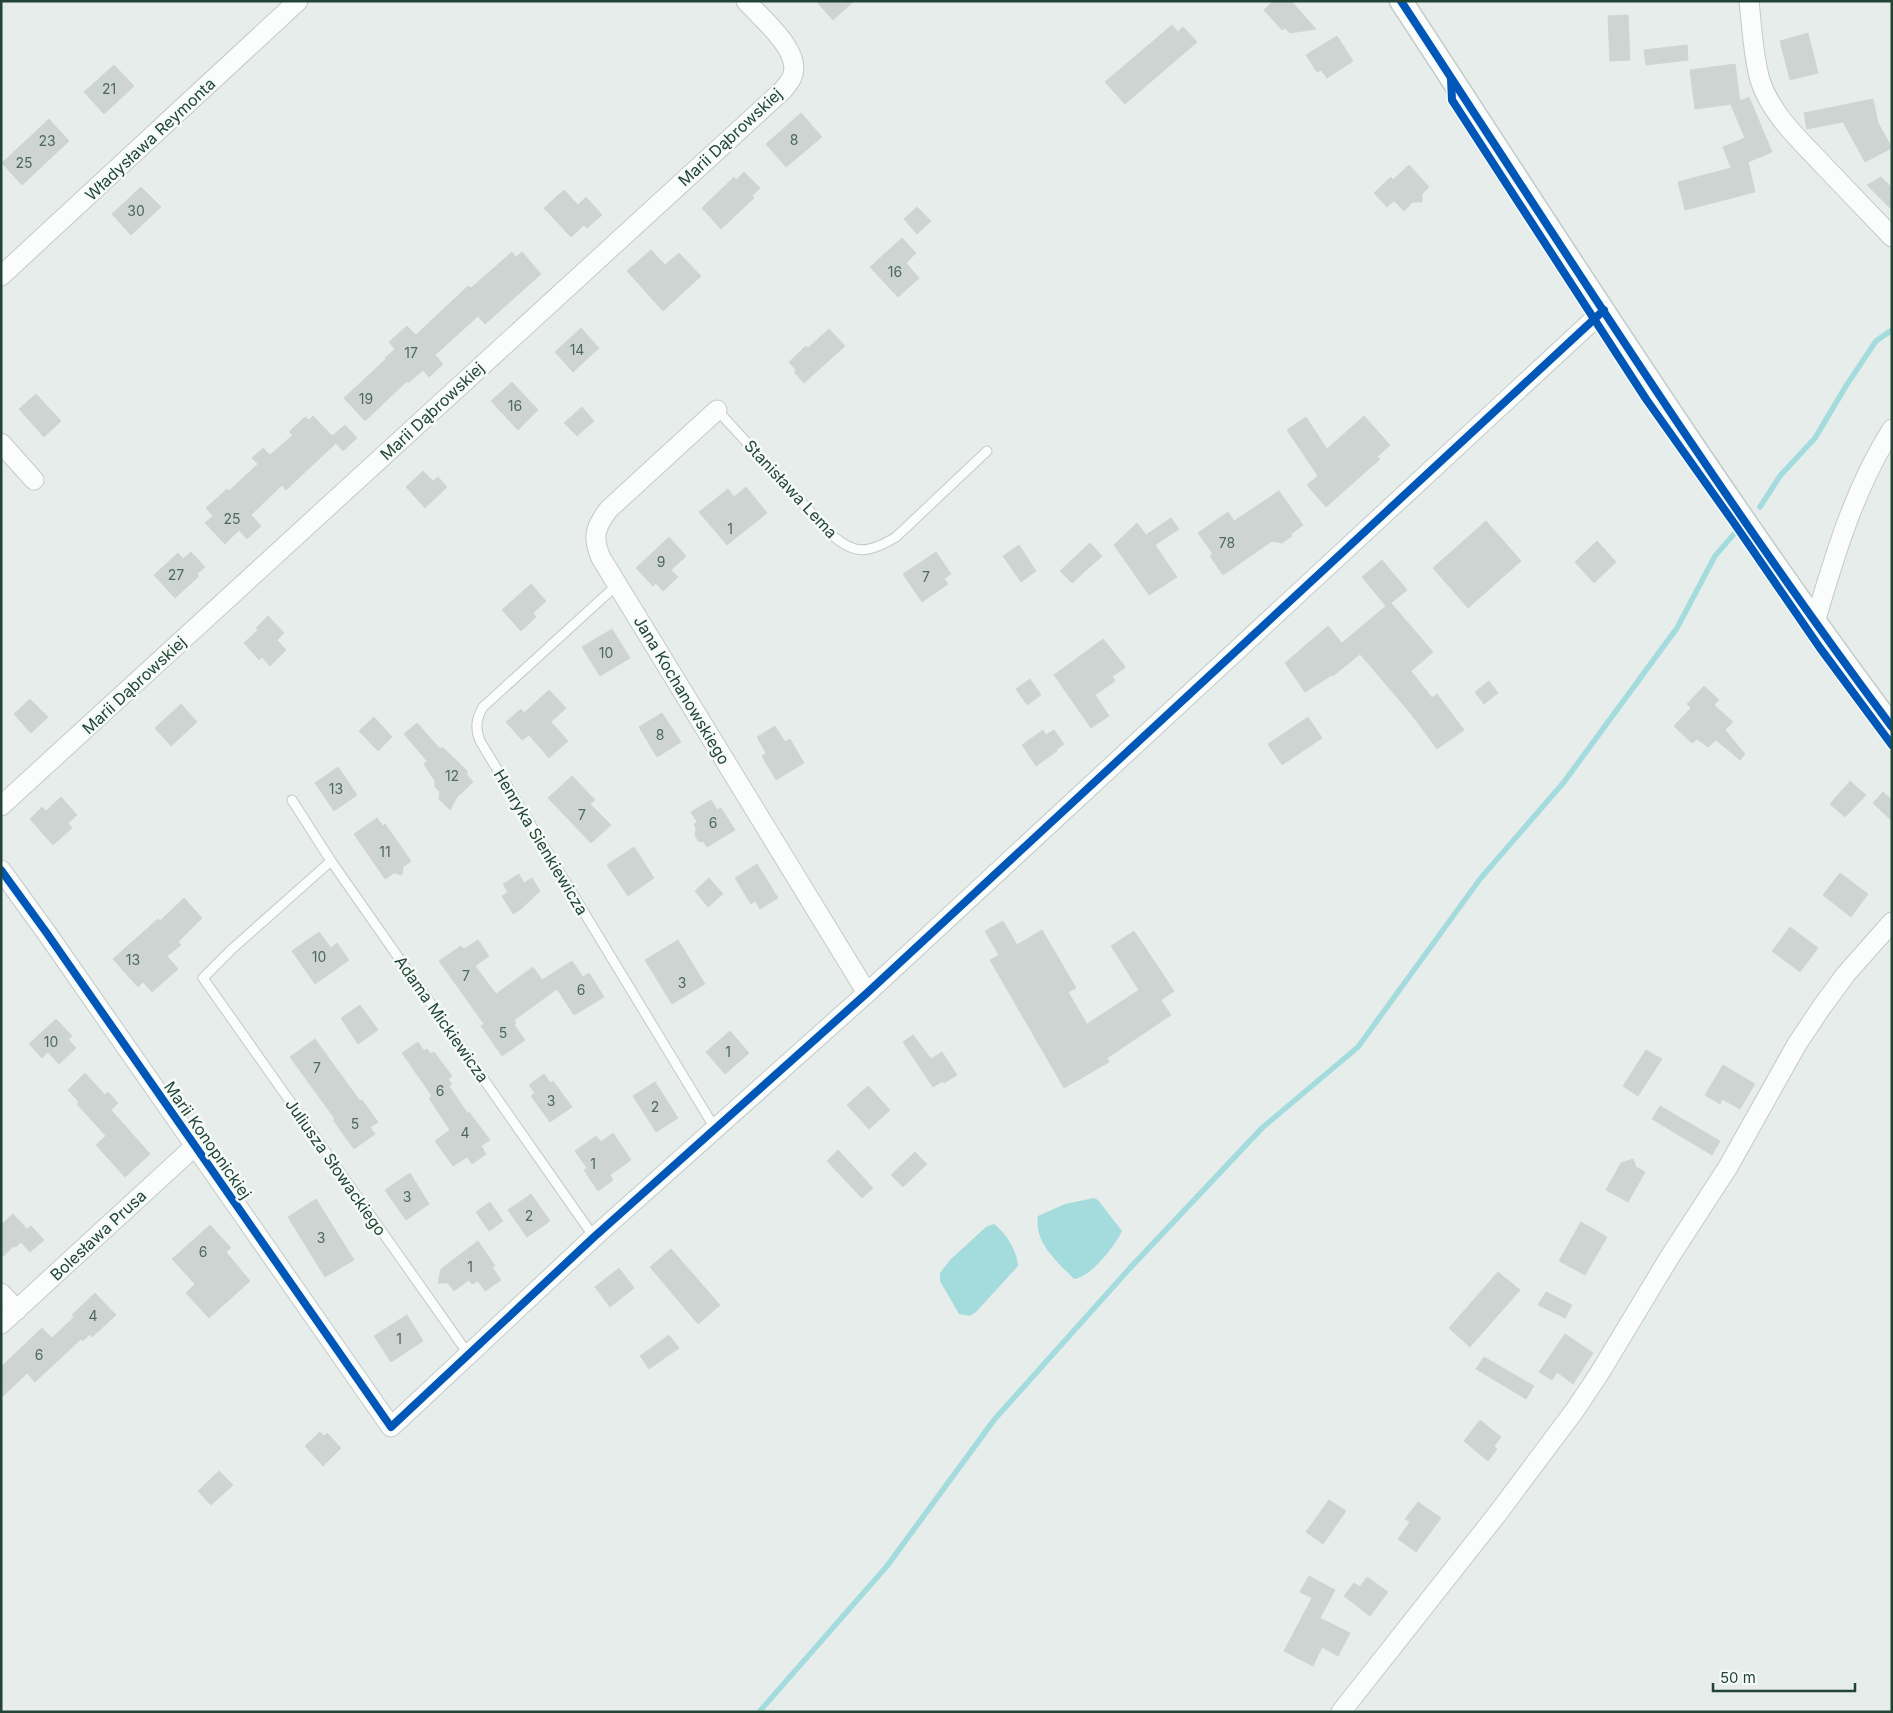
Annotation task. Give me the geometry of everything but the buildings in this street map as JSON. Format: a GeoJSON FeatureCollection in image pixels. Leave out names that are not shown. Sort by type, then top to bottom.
{"type":"FeatureCollection","features":[{"type":"Feature","properties":{"kind":"street","name":"Władysława Reymonta"},"geometry":{"type":"LineString","coordinates":[[1,276],[298,1]]}},
{"type":"Feature","properties":{"kind":"street","name":"Marii Dąbrowskiej"},"geometry":{"type":"LineString","coordinates":[[1,806],[783,90],[792,78],[794,67],[792,55],[785,44],[746,1]]}},
{"type":"Feature","properties":{"kind":"street"},"geometry":{"type":"LineString","coordinates":[[1401,1],[1709,468],[1815,622],[1892,727]]}},
{"type":"Feature","properties":{"kind":"street"},"geometry":{"type":"LineString","coordinates":[[1749,1],[1760,81],[1776,112],[1798,138],[1892,237]]}},
{"type":"Feature","properties":{"kind":"street"},"geometry":{"type":"LineString","coordinates":[[469,1356],[594,1237],[716,1130],[867,992],[1604,310]]}},
{"type":"Feature","properties":{"kind":"street","name":"Jana Kochanowskiego"},"geometry":{"type":"LineString","coordinates":[[717,410],[609,509],[600,521],[596,533],[596,547],[867,992]]}},
{"type":"Feature","properties":{"kind":"street"},"geometry":{"type":"LineString","coordinates":[[1815,622],[1838,546],[1855,499],[1868,469],[1892,429]]}},
{"type":"Feature","properties":{"kind":"street"},"geometry":{"type":"LineString","coordinates":[[1,443],[34,480]]}},
{"type":"Feature","properties":{"kind":"street","name":"Marii Konopnickiej"},"geometry":{"type":"LineString","coordinates":[[1,870],[391,1427],[469,1356]]}},
{"type":"Feature","properties":{"kind":"street"},"geometry":{"type":"LineString","coordinates":[[1341,1712],[1498,1513],[1575,1410],[1728,1167],[1797,1044],[1846,974],[1892,922]]}},
{"type":"Feature","properties":{"kind":"street","name":"Bolesława Prusa"},"geometry":{"type":"LineString","coordinates":[[1,1324],[195,1146]]}},
{"type":"Feature","properties":{"kind":"street"},"geometry":{"type":"LineString","coordinates":[[1,1293],[17,1310]]}},
{"type":"Feature","properties":{"kind":"lane","name":"Stanisława Lema"},"geometry":{"type":"LineString","coordinates":[[717,410],[831,534],[842,544],[855,549],[869,550],[882,545],[896,536],[988,451]]}},
{"type":"Feature","properties":{"kind":"lane","name":"Henryka Sienkiewicza"},"geometry":{"type":"LineString","coordinates":[[618,584],[483,707],[477,717],[475,730],[716,1130]]}},
{"type":"Feature","properties":{"kind":"lane","name":"Adama Mickiewicza"},"geometry":{"type":"LineString","coordinates":[[292,800],[331,860],[594,1237]]}},
{"type":"Feature","properties":{"kind":"lane","name":"Juliusza Słowackiego"},"geometry":{"type":"LineString","coordinates":[[331,860],[232,949],[203,978],[469,1356]]}},
{"type":"Feature","properties":{"kind":"water"},"geometry":{"type":"Polygon","coordinates":[[[1094,1198],[1098,1200],[1122,1231],[1114,1245],[1095,1267],[1081,1277],[1074,1279],[1043,1243],[1038,1226],[1038,1216],[1065,1204],[1094,1198]]]}},
{"type":"Feature","properties":{"kind":"water"},"geometry":{"type":"Polygon","coordinates":[[[994,1224],[1003,1232],[1010,1243],[1016,1254],[1018,1266],[976,1312],[970,1316],[959,1314],[940,1281],[940,1273],[950,1260],[986,1227],[994,1224]]]}},
{"type":"Feature","properties":{"kind":"waterway"},"geometry":{"type":"LineString","coordinates":[[1760,507],[1780,476],[1815,438],[1876,341],[1892,330]]}},
{"type":"Feature","properties":{"kind":"waterway"},"geometry":{"type":"LineString","coordinates":[[759,1712],[887,1566],[994,1420],[1130,1268],[1262,1128],[1358,1047],[1480,879],[1564,782],[1677,628],[1715,556],[1734,534]]}},
{"type":"Feature","properties":{"kind":"cycle path"},"geometry":{"type":"LineString","coordinates":[[1401,1],[1702,459],[1827,639],[1892,727]]}},
{"type":"Feature","properties":{"kind":"cycle path"},"geometry":{"type":"LineString","coordinates":[[1451,79],[1452,100],[1646,399],[1820,648],[1892,745]]}},
{"type":"Feature","properties":{"kind":"cycle path"},"geometry":{"type":"LineString","coordinates":[[1,870],[391,1427],[594,1237],[867,993],[1604,310]]}}]}
